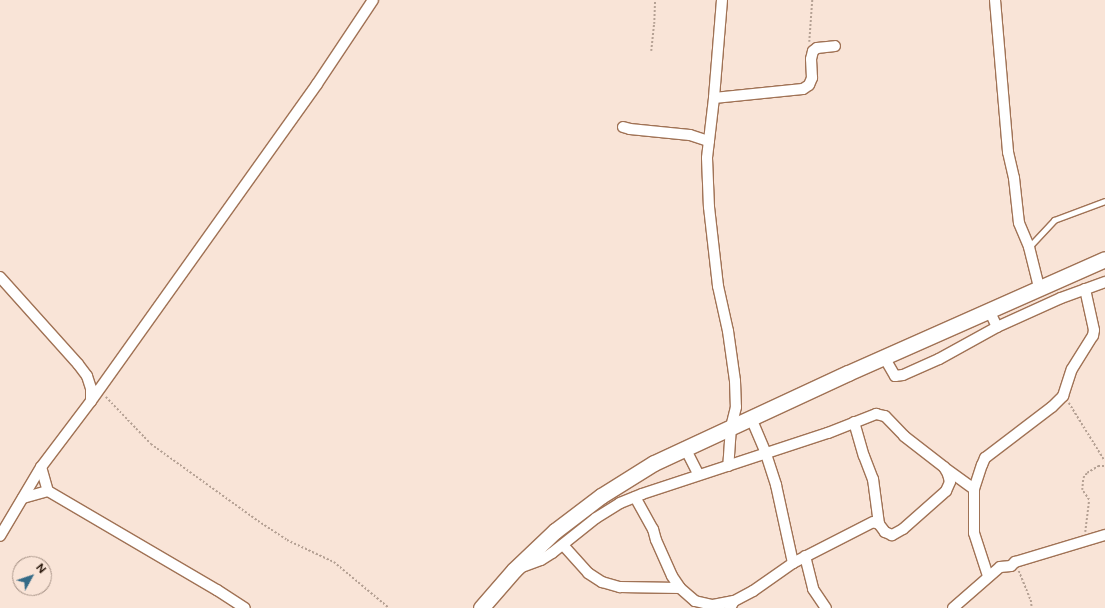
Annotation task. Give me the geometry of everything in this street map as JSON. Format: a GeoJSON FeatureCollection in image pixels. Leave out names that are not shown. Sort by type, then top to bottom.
{"type":"FeatureCollection","features":[{"type":"Feature","properties":{"kind":"main road"},"geometry":{"type":"LineString","coordinates":[[481,608],[514,570],[555,531],[601,496],[654,464],[685,448],[884,357],[1105,259]]}},
{"type":"Feature","properties":{"kind":"street"},"geometry":{"type":"LineString","coordinates":[[0,536],[41,467],[91,401],[317,84],[373,0]]}},
{"type":"Feature","properties":{"kind":"street"},"geometry":{"type":"LineString","coordinates":[[722,0],[714,98],[707,158],[709,207],[718,286],[730,343],[735,381],[736,407],[731,427],[728,466]]}},
{"type":"Feature","properties":{"kind":"street"},"geometry":{"type":"LineString","coordinates":[[995,0],[1008,152],[1014,178],[1018,224],[1029,247],[1039,287]]}},
{"type":"Feature","properties":{"kind":"street"},"geometry":{"type":"LineString","coordinates":[[714,98],[803,89],[810,85],[812,78],[811,60],[814,51],[817,48],[835,46]]}},
{"type":"Feature","properties":{"kind":"street"},"geometry":{"type":"LineString","coordinates":[[623,127],[630,130],[690,135],[709,141]]}},
{"type":"Feature","properties":{"kind":"street"},"geometry":{"type":"LineString","coordinates":[[0,277],[87,376],[91,388],[91,401]]}},
{"type":"Feature","properties":{"kind":"street"},"geometry":{"type":"LineString","coordinates":[[884,357],[895,376],[903,375],[939,359],[997,327],[1085,289],[1105,282]]}},
{"type":"Feature","properties":{"kind":"street"},"geometry":{"type":"LineString","coordinates":[[988,576],[974,533],[974,489],[985,458],[1052,407],[1063,396],[1072,368],[1093,336],[1094,330],[1085,289]]}},
{"type":"Feature","properties":{"kind":"street"},"geometry":{"type":"LineString","coordinates":[[989,310],[997,327]]}},
{"type":"Feature","properties":{"kind":"street"},"geometry":{"type":"LineString","coordinates":[[514,570],[541,560],[563,545],[596,518],[620,503],[881,414],[904,436],[974,489]]}},
{"type":"Feature","properties":{"kind":"street"},"geometry":{"type":"LineString","coordinates":[[751,418],[766,454],[776,485],[793,563]]}},
{"type":"Feature","properties":{"kind":"street"},"geometry":{"type":"LineString","coordinates":[[854,422],[864,456],[873,479],[879,524],[885,532],[892,535],[907,525],[946,491],[950,482],[944,467]]}},
{"type":"Feature","properties":{"kind":"street"},"geometry":{"type":"LineString","coordinates":[[685,448],[699,475]]}},
{"type":"Feature","properties":{"kind":"street"},"geometry":{"type":"LineString","coordinates":[[41,467],[48,491],[245,608]]}},
{"type":"Feature","properties":{"kind":"street"},"geometry":{"type":"LineString","coordinates":[[23,498],[48,491]]}},
{"type":"Feature","properties":{"kind":"street"},"geometry":{"type":"LineString","coordinates":[[635,497],[654,529],[656,540],[672,576],[680,588],[695,601],[713,605],[732,606],[805,556],[873,522],[879,524]]}},
{"type":"Feature","properties":{"kind":"street"},"geometry":{"type":"LineString","coordinates":[[954,608],[988,576],[1000,567],[1011,566],[1015,562],[1105,535]]}},
{"type":"Feature","properties":{"kind":"street"},"geometry":{"type":"LineString","coordinates":[[563,545],[588,573],[602,582],[620,587],[680,588]]}},
{"type":"Feature","properties":{"kind":"street"},"geometry":{"type":"LineString","coordinates":[[805,556],[813,589],[826,608]]}},
{"type":"Feature","properties":{"kind":"lane"},"geometry":{"type":"LineString","coordinates":[[1029,247],[1054,220],[1105,201]]}},
{"type":"Feature","properties":{"kind":"path"},"geometry":{"type":"LineString","coordinates":[[651,52],[655,0]]}},
{"type":"Feature","properties":{"kind":"path"},"geometry":{"type":"LineString","coordinates":[[812,0],[808,31],[809,45],[814,51]]}},
{"type":"Feature","properties":{"kind":"path"},"geometry":{"type":"LineString","coordinates":[[99,389],[157,449],[287,540],[334,562],[389,608]]}},
{"type":"Feature","properties":{"kind":"path"},"geometry":{"type":"LineString","coordinates":[[1063,396],[1076,413],[1105,461]]}},
{"type":"Feature","properties":{"kind":"path"},"geometry":{"type":"LineString","coordinates":[[1083,542],[1089,500],[1082,490],[1083,478],[1087,473],[1098,466],[1105,466]]}},
{"type":"Feature","properties":{"kind":"path"},"geometry":{"type":"LineString","coordinates":[[1015,562],[1031,600],[1032,608]]}}]}
